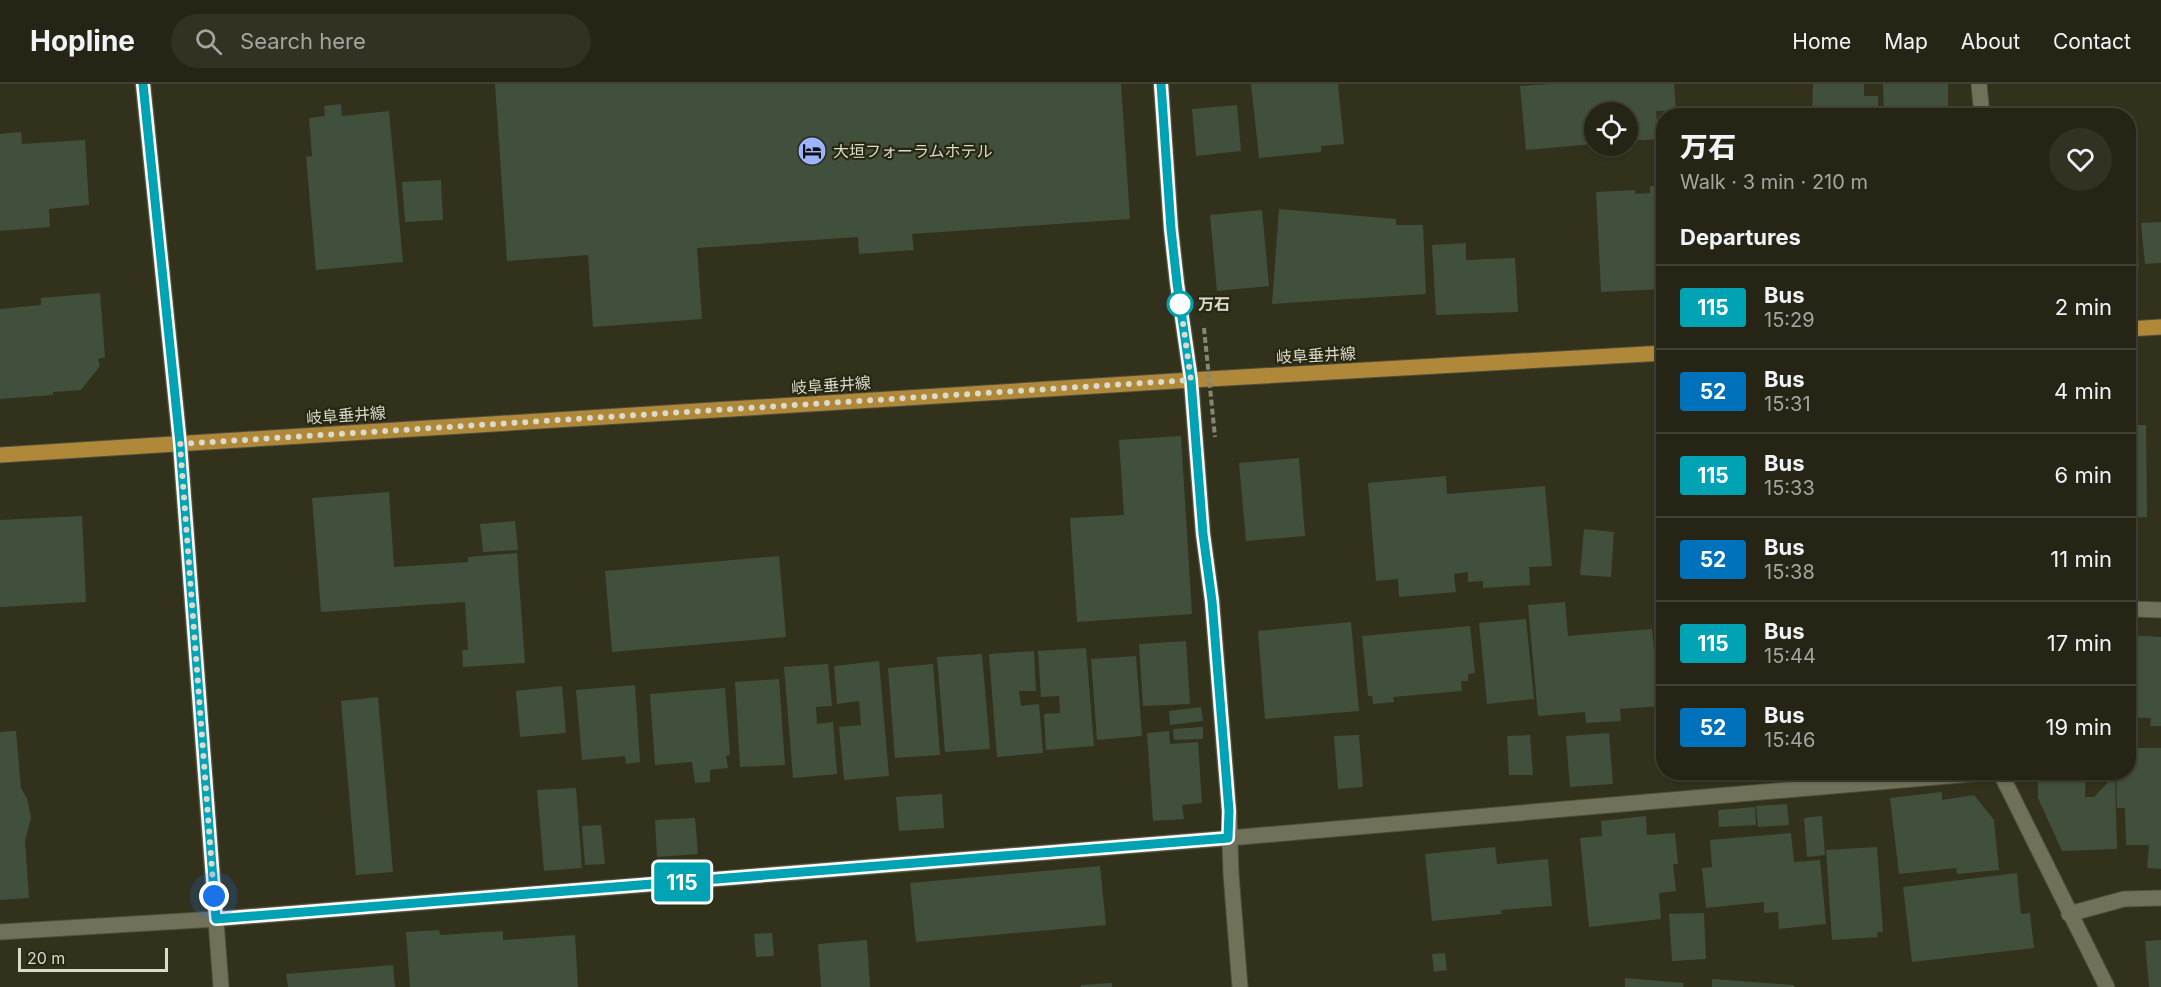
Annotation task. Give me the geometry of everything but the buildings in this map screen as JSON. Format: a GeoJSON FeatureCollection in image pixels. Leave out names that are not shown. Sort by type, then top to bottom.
{"type":"FeatureCollection","features":[{"type":"Feature","properties":{"kind":"main road"},"geometry":{"type":"LineString","coordinates":[[2136,329],[2161,327]]}},
{"type":"Feature","properties":{"kind":"main road","name":"岐阜垂井線"},"geometry":{"type":"LineString","coordinates":[[0,455],[1191,380],[1656,353]]}},
{"type":"Feature","properties":{"kind":"street"},"geometry":{"type":"LineString","coordinates":[[143,84],[180,444],[220,987]]}},
{"type":"Feature","properties":{"kind":"street"},"geometry":{"type":"LineString","coordinates":[[1161,84],[1176,272],[1191,380],[1203,534],[1214,624],[1240,987]]}},
{"type":"Feature","properties":{"kind":"street"},"geometry":{"type":"LineString","coordinates":[[1979,84],[1981,108]]}},
{"type":"Feature","properties":{"kind":"street"},"geometry":{"type":"LineString","coordinates":[[2136,609],[2161,610]]}},
{"type":"Feature","properties":{"kind":"street"},"geometry":{"type":"LineString","coordinates":[[0,932],[216,919],[1228,838],[1902,780]]}},
{"type":"Feature","properties":{"kind":"street"},"geometry":{"type":"LineString","coordinates":[[2004,780],[2107,987]]}},
{"type":"Feature","properties":{"kind":"street"},"geometry":{"type":"LineString","coordinates":[[2069,914],[2124,899],[2161,898]]}},
{"type":"Feature","properties":{"kind":"path"},"geometry":{"type":"LineString","coordinates":[[1204,328],[1215,437]]}},
{"type":"Feature","properties":{"kind":"bus line","name":"115"},"geometry":{"type":"LineString","coordinates":[[143,84],[180,444],[216,919],[1228,838],[1229,811],[1212,601],[1203,534],[1191,380],[1171,229],[1161,84]]}},
{"type":"Feature","properties":{"kind":"place","name":"大垣フォーラムホテル"},"geometry":{"type":"Point","coordinates":[812,151]}},
{"type":"Feature","properties":{"kind":"place","name":"万石"},"geometry":{"type":"Point","coordinates":[1180,304]}},
{"type":"Feature","properties":{"kind":"route"},"geometry":{"type":"LineString","coordinates":[[214,896],[180,444],[1191,380],[1180,302],[1180,304]]}}]}
